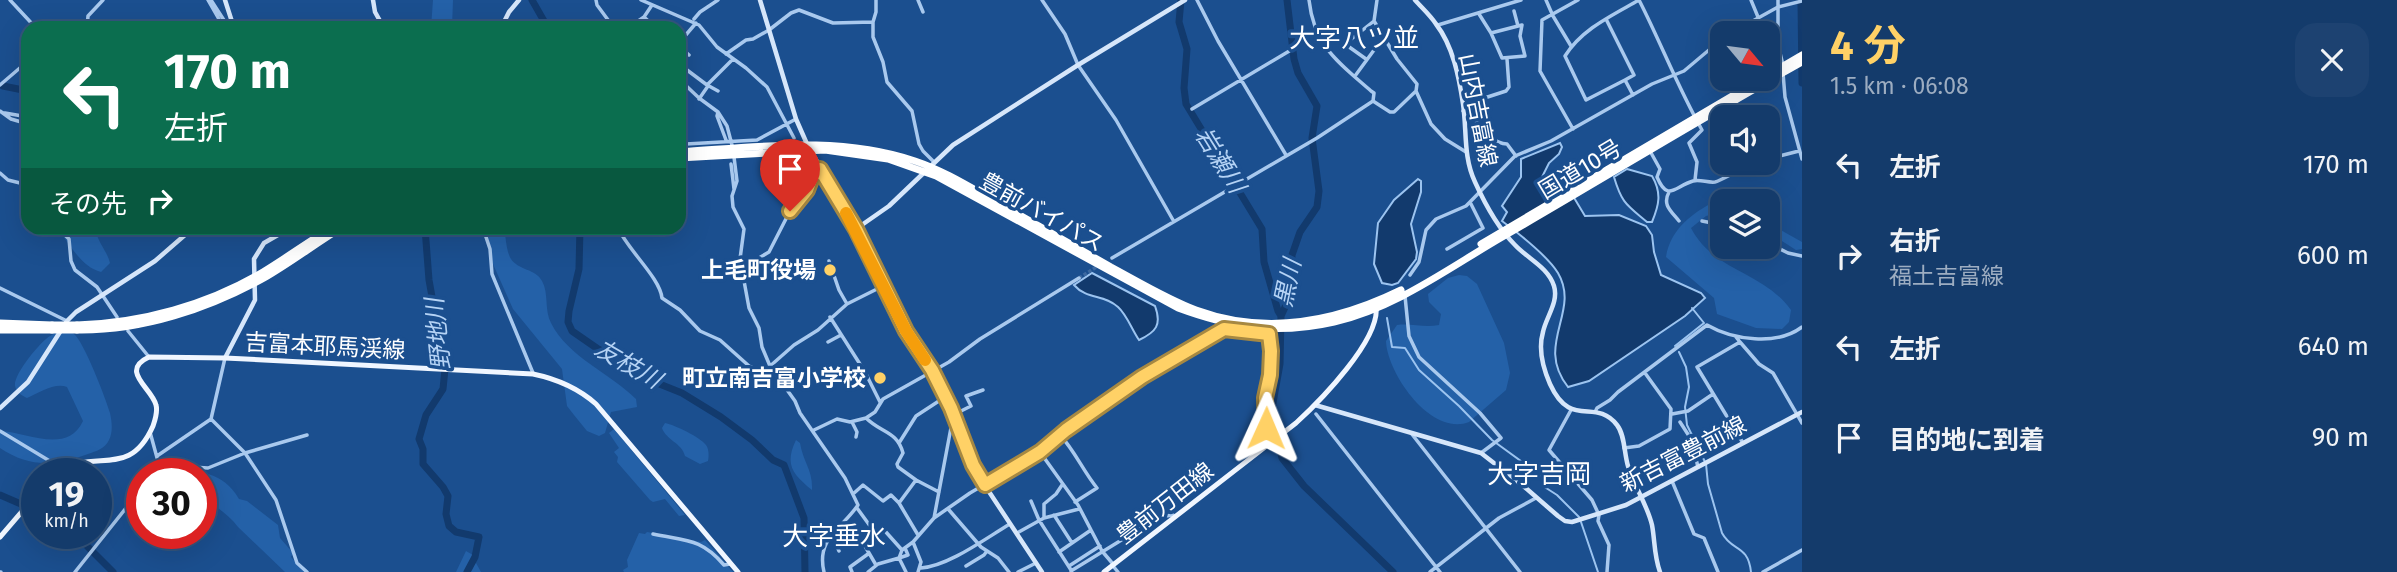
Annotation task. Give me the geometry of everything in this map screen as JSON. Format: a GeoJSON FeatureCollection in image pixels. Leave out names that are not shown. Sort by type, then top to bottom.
{"type":"FeatureCollection","features":[{"type":"Feature","properties":{"kind":"highway","name":"国道10号"},"geometry":{"type":"LineString","coordinates":[[1376,306],[1786,68],[1802,55]]}},
{"type":"Feature","properties":{"kind":"highway","name":"国道10号"},"geometry":{"type":"LineString","coordinates":[[1780,70],[1802,62]]}},
{"type":"Feature","properties":{"kind":"highway","name":"国道10号"},"geometry":{"type":"LineString","coordinates":[[1573,193],[1650,150],[1742,91]]}},
{"type":"Feature","properties":{"kind":"highway","name":"豊前バイパス"},"geometry":{"type":"LineString","coordinates":[[686,152],[810,148],[929,166],[1157,298],[1214,318],[1256,328],[1333,322],[1376,306]]}},
{"type":"Feature","properties":{"kind":"highway","name":"豊前バイパス"},"geometry":{"type":"LineString","coordinates":[[686,157],[733,149]]}},
{"type":"Feature","properties":{"kind":"highway","name":"国道10号"},"geometry":{"type":"LineString","coordinates":[[1376,306],[1405,294],[1506,232]]}},
{"type":"Feature","properties":{"kind":"highway"},"geometry":{"type":"LineString","coordinates":[[254,280],[321,235]]}},
{"type":"Feature","properties":{"kind":"highway"},"geometry":{"type":"LineString","coordinates":[[0,330],[108,328],[165,318],[211,304],[329,235]]}},
{"type":"Feature","properties":{"kind":"highway"},"geometry":{"type":"LineString","coordinates":[[0,323],[52,328]]}},
{"type":"Feature","properties":{"kind":"main road"},"geometry":{"type":"LineString","coordinates":[[225,0],[232,21]]}},
{"type":"Feature","properties":{"kind":"main road"},"geometry":{"type":"LineString","coordinates":[[373,0],[380,21]]}},
{"type":"Feature","properties":{"kind":"main road"},"geometry":{"type":"LineString","coordinates":[[504,21],[519,0]]}},
{"type":"Feature","properties":{"kind":"main road"},"geometry":{"type":"LineString","coordinates":[[760,0],[796,119],[820,169],[856,229],[906,331],[932,370],[973,465],[1042,572]]}},
{"type":"Feature","properties":{"kind":"main road","name":"山内吉富線"},"geometry":{"type":"LineString","coordinates":[[1415,0],[1438,25],[1456,66],[1468,166],[1480,194],[1519,249],[1552,278],[1556,291],[1543,331],[1542,358],[1557,397],[1571,410]]}},
{"type":"Feature","properties":{"kind":"main road"},"geometry":{"type":"LineString","coordinates":[[856,229],[889,206],[953,145],[1180,2]]}},
{"type":"Feature","properties":{"kind":"main road"},"geometry":{"type":"LineString","coordinates":[[0,408],[28,382],[67,321],[102,294],[155,261],[185,235]]}},
{"type":"Feature","properties":{"kind":"main road"},"geometry":{"type":"LineString","coordinates":[[225,358],[255,300],[254,259],[264,243],[277,235]]}},
{"type":"Feature","properties":{"kind":"main road","name":"豊前万田線"},"geometry":{"type":"LineString","coordinates":[[1104,572],[1315,405],[1347,369],[1361,348],[1375,321],[1376,306]]}},
{"type":"Feature","properties":{"kind":"main road"},"geometry":{"type":"LineString","coordinates":[[112,459],[130,457],[141,447],[150,432],[157,411],[156,404],[137,378],[136,370],[143,360],[149,357]]}},
{"type":"Feature","properties":{"kind":"main road","name":"吉富本耶馬渓線"},"geometry":{"type":"LineString","coordinates":[[149,357],[225,358],[533,374],[564,383],[596,404],[738,572]]}},
{"type":"Feature","properties":{"kind":"main road","name":"新吉富豊前線"},"geometry":{"type":"LineString","coordinates":[[1315,405],[1481,453],[1565,521],[1577,522],[1640,497],[1800,414]]}},
{"type":"Feature","properties":{"kind":"main road"},"geometry":{"type":"LineString","coordinates":[[1571,410],[1595,412],[1619,427],[1623,448],[1652,525],[1655,558],[1660,572]]}},
{"type":"Feature","properties":{"kind":"main road"},"geometry":{"type":"LineString","coordinates":[[0,537],[21,513]]}},
{"type":"Feature","properties":{"kind":"street"},"geometry":{"type":"LineString","coordinates":[[10,0],[30,21]]}},
{"type":"Feature","properties":{"kind":"street"},"geometry":{"type":"LineString","coordinates":[[88,21],[88,16],[103,0]]}},
{"type":"Feature","properties":{"kind":"street"},"geometry":{"type":"LineString","coordinates":[[209,0],[220,21]]}},
{"type":"Feature","properties":{"kind":"street"},"geometry":{"type":"LineString","coordinates":[[209,0],[220,21]]}},
{"type":"Feature","properties":{"kind":"street"},"geometry":{"type":"LineString","coordinates":[[596,0],[609,21]]}},
{"type":"Feature","properties":{"kind":"street"},"geometry":{"type":"LineString","coordinates":[[641,0],[695,21],[726,55],[746,68],[766,87],[794,138]]}},
{"type":"Feature","properties":{"kind":"street"},"geometry":{"type":"LineString","coordinates":[[706,0],[709,6]]}},
{"type":"Feature","properties":{"kind":"street"},"geometry":{"type":"LineString","coordinates":[[686,37],[695,21],[718,0]]}},
{"type":"Feature","properties":{"kind":"street"},"geometry":{"type":"LineString","coordinates":[[876,0],[873,37],[883,62],[887,82],[912,111],[919,144],[929,166]]}},
{"type":"Feature","properties":{"kind":"street"},"geometry":{"type":"LineString","coordinates":[[918,0],[923,12]]}},
{"type":"Feature","properties":{"kind":"street"},"geometry":{"type":"LineString","coordinates":[[1041,0],[1065,34],[1078,65],[1116,120],[1173,220]]}},
{"type":"Feature","properties":{"kind":"street"},"geometry":{"type":"LineString","coordinates":[[1197,0],[1286,155]]}},
{"type":"Feature","properties":{"kind":"street"},"geometry":{"type":"LineString","coordinates":[[1308,0],[1320,40],[1374,93],[1373,101]]}},
{"type":"Feature","properties":{"kind":"street"},"geometry":{"type":"LineString","coordinates":[[1377,0],[1374,22],[1397,59],[1417,84],[1416,91],[1431,124],[1445,139],[1466,152]]}},
{"type":"Feature","properties":{"kind":"street"},"geometry":{"type":"LineString","coordinates":[[1438,25],[1521,0]]}},
{"type":"Feature","properties":{"kind":"street"},"geometry":{"type":"LineString","coordinates":[[1546,0],[1571,46]]}},
{"type":"Feature","properties":{"kind":"street"},"geometry":{"type":"LineString","coordinates":[[1573,129],[1539,71],[1542,20],[1578,0]]}},
{"type":"Feature","properties":{"kind":"street"},"geometry":{"type":"LineString","coordinates":[[1606,19],[1634,75],[1586,100],[1564,56],[1589,29],[1606,19],[1639,0],[1659,38],[1682,95],[1702,132],[1689,143],[1697,162],[1695,180]]}},
{"type":"Feature","properties":{"kind":"street"},"geometry":{"type":"LineString","coordinates":[[1751,0],[1758,18]]}},
{"type":"Feature","properties":{"kind":"street"},"geometry":{"type":"LineString","coordinates":[[1778,0],[1778,45],[1786,68],[1785,97],[1802,159]]}},
{"type":"Feature","properties":{"kind":"street"},"geometry":{"type":"LineString","coordinates":[[1753,21],[1780,6],[1802,1]]}},
{"type":"Feature","properties":{"kind":"street"},"geometry":{"type":"LineString","coordinates":[[639,21],[652,5]]}},
{"type":"Feature","properties":{"kind":"street"},"geometry":{"type":"LineString","coordinates":[[726,55],[746,40],[769,30],[799,10],[833,23],[873,22]]}},
{"type":"Feature","properties":{"kind":"street"},"geometry":{"type":"LineString","coordinates":[[1514,11],[1518,26]]}},
{"type":"Feature","properties":{"kind":"street"},"geometry":{"type":"LineString","coordinates":[[1479,14],[1502,58],[1525,56],[1520,36],[1522,25],[1491,33]]}},
{"type":"Feature","properties":{"kind":"street"},"geometry":{"type":"LineString","coordinates":[[644,18],[648,21]]}},
{"type":"Feature","properties":{"kind":"street"},"geometry":{"type":"LineString","coordinates":[[1366,59],[1345,44],[1374,22]]}},
{"type":"Feature","properties":{"kind":"street"},"geometry":{"type":"LineString","coordinates":[[1354,76],[1385,39]]}},
{"type":"Feature","properties":{"kind":"street"},"geometry":{"type":"LineString","coordinates":[[1410,275],[1419,262],[1426,230],[1436,219],[1471,202],[1517,156],[1684,71],[1710,49]]}},
{"type":"Feature","properties":{"kind":"street"},"geometry":{"type":"LineString","coordinates":[[1192,110],[1290,50]]}},
{"type":"Feature","properties":{"kind":"street"},"geometry":{"type":"LineString","coordinates":[[1507,59],[1509,87],[1506,91],[1463,108],[1482,130],[1500,144],[1507,144],[1517,156]]}},
{"type":"Feature","properties":{"kind":"street"},"geometry":{"type":"LineString","coordinates":[[699,99],[733,60]]}},
{"type":"Feature","properties":{"kind":"street"},"geometry":{"type":"LineString","coordinates":[[1,82],[21,66]]}},
{"type":"Feature","properties":{"kind":"street"},"geometry":{"type":"LineString","coordinates":[[686,70],[718,90]]}},
{"type":"Feature","properties":{"kind":"street"},"geometry":{"type":"LineString","coordinates":[[1625,80],[1633,95]]}},
{"type":"Feature","properties":{"kind":"street"},"geometry":{"type":"LineString","coordinates":[[686,86],[699,99],[718,111],[727,126],[737,181],[732,196],[733,207],[744,229],[740,252],[749,308],[759,328],[762,347],[770,366],[845,478],[857,507],[873,530],[885,531],[908,555],[876,565],[868,572]]}},
{"type":"Feature","properties":{"kind":"street"},"geometry":{"type":"LineString","coordinates":[[1373,101],[1394,112],[1416,91]]}},
{"type":"Feature","properties":{"kind":"street"},"geometry":{"type":"LineString","coordinates":[[1112,258],[1373,101]]}},
{"type":"Feature","properties":{"kind":"street"},"geometry":{"type":"LineString","coordinates":[[718,111],[717,116],[726,140]]}},
{"type":"Feature","properties":{"kind":"street"},"geometry":{"type":"LineString","coordinates":[[2,112],[21,116]]}},
{"type":"Feature","properties":{"kind":"street"},"geometry":{"type":"LineString","coordinates":[[2,112],[21,122]]}},
{"type":"Feature","properties":{"kind":"street"},"geometry":{"type":"LineString","coordinates":[[686,144],[733,149],[757,140],[796,119]]}},
{"type":"Feature","properties":{"kind":"street"},"geometry":{"type":"LineString","coordinates":[[1650,150],[1660,169],[1657,177],[1661,186],[1669,192],[1695,180],[1717,183],[1729,175]]}},
{"type":"Feature","properties":{"kind":"street"},"geometry":{"type":"LineString","coordinates":[[1780,156],[1799,151]]}},
{"type":"Feature","properties":{"kind":"street"},"geometry":{"type":"LineString","coordinates":[[732,164],[734,190]]}},
{"type":"Feature","properties":{"kind":"street"},"geometry":{"type":"LineString","coordinates":[[742,268],[769,252],[790,211],[820,169]]}},
{"type":"Feature","properties":{"kind":"street"},"geometry":{"type":"LineString","coordinates":[[0,173],[8,180],[21,183]]}},
{"type":"Feature","properties":{"kind":"street"},"geometry":{"type":"LineString","coordinates":[[1669,192],[1666,198],[1667,207],[1679,221]]}},
{"type":"Feature","properties":{"kind":"street"},"geometry":{"type":"LineString","coordinates":[[1447,249],[1483,228],[1471,202]]}},
{"type":"Feature","properties":{"kind":"street"},"geometry":{"type":"LineString","coordinates":[[1702,221],[1710,223]]}},
{"type":"Feature","properties":{"kind":"street"},"geometry":{"type":"LineString","coordinates":[[65,235],[69,239],[71,261],[75,270],[97,287],[117,317]]}},
{"type":"Feature","properties":{"kind":"street"},"geometry":{"type":"LineString","coordinates":[[485,235],[490,249],[492,275],[533,374]]}},
{"type":"Feature","properties":{"kind":"street"},"geometry":{"type":"LineString","coordinates":[[621,235],[660,288],[662,299],[680,310],[701,331],[720,340],[755,370],[764,370],[794,345],[818,330],[847,304],[885,285]]}},
{"type":"Feature","properties":{"kind":"street"},"geometry":{"type":"LineString","coordinates":[[1780,249],[1802,256]]}},
{"type":"Feature","properties":{"kind":"street"},"geometry":{"type":"LineString","coordinates":[[830,261],[839,290],[847,304]]}},
{"type":"Feature","properties":{"kind":"street"},"geometry":{"type":"LineString","coordinates":[[814,430],[837,419],[852,422],[866,418],[875,412],[880,402],[949,362],[980,339],[1079,278]]}},
{"type":"Feature","properties":{"kind":"street"},"geometry":{"type":"LineString","coordinates":[[0,288],[67,321]]}},
{"type":"Feature","properties":{"kind":"street"},"geometry":{"type":"LineString","coordinates":[[1405,294],[1409,336],[1419,357],[1480,413],[1501,439],[1481,453]]}},
{"type":"Feature","properties":{"kind":"street"},"geometry":{"type":"LineString","coordinates":[[830,317],[862,367],[880,402]]}},
{"type":"Feature","properties":{"kind":"street"},"geometry":{"type":"LineString","coordinates":[[1595,412],[1707,325],[1738,339],[1759,364],[1773,373],[1800,414],[1802,423]]}},
{"type":"Feature","properties":{"kind":"street"},"geometry":{"type":"LineString","coordinates":[[1743,443],[1697,367],[1738,339],[1773,338],[1795,333],[1802,327]]}},
{"type":"Feature","properties":{"kind":"street"},"geometry":{"type":"LineString","coordinates":[[903,549],[913,542],[934,518],[970,493],[1040,452],[1142,377],[1224,329],[1269,334],[1270,375],[1265,412],[1266,428],[1271,442]]}},
{"type":"Feature","properties":{"kind":"street"},"geometry":{"type":"LineString","coordinates":[[128,331],[149,357]]}},
{"type":"Feature","properties":{"kind":"street"},"geometry":{"type":"LineString","coordinates":[[828,342],[841,335]]}},
{"type":"Feature","properties":{"kind":"street"},"geometry":{"type":"LineString","coordinates":[[150,432],[157,456],[211,419],[225,358]]}},
{"type":"Feature","properties":{"kind":"street"},"geometry":{"type":"LineString","coordinates":[[850,373],[862,367]]}},
{"type":"Feature","properties":{"kind":"street"},"geometry":{"type":"LineString","coordinates":[[1623,448],[1639,446],[1667,432],[1671,409],[1645,373]]}},
{"type":"Feature","properties":{"kind":"street"},"geometry":{"type":"LineString","coordinates":[[934,518],[953,416],[971,406],[966,396],[983,390]]}},
{"type":"Feature","properties":{"kind":"street"},"geometry":{"type":"LineString","coordinates":[[1671,414],[1688,411],[1713,394]]}},
{"type":"Feature","properties":{"kind":"street"},"geometry":{"type":"LineString","coordinates":[[899,443],[916,415],[945,397]]}},
{"type":"Feature","properties":{"kind":"street"},"geometry":{"type":"LineString","coordinates":[[1571,410],[1549,452],[1589,495],[1599,515],[1598,522],[1609,545],[1607,572]]}},
{"type":"Feature","properties":{"kind":"street"},"geometry":{"type":"LineString","coordinates":[[1316,414],[1440,572]]}},
{"type":"Feature","properties":{"kind":"street"},"geometry":{"type":"LineString","coordinates":[[866,418],[873,425],[895,436],[903,453],[898,467],[939,492]]}},
{"type":"Feature","properties":{"kind":"street"},"geometry":{"type":"LineString","coordinates":[[211,419],[245,453],[276,500],[297,563],[307,572]]}},
{"type":"Feature","properties":{"kind":"street"},"geometry":{"type":"LineString","coordinates":[[852,422],[857,432],[856,437]]}},
{"type":"Feature","properties":{"kind":"street"},"geometry":{"type":"LineString","coordinates":[[1680,422],[1691,439],[1698,467]]}},
{"type":"Feature","properties":{"kind":"street"},"geometry":{"type":"LineString","coordinates":[[0,431],[45,458]]}},
{"type":"Feature","properties":{"kind":"street"},"geometry":{"type":"LineString","coordinates":[[1411,432],[1520,572]]}},
{"type":"Feature","properties":{"kind":"street"},"geometry":{"type":"LineString","coordinates":[[217,464],[245,453],[307,435]]}},
{"type":"Feature","properties":{"kind":"street"},"geometry":{"type":"LineString","coordinates":[[1060,435],[1071,447],[1097,488],[1075,502]]}},
{"type":"Feature","properties":{"kind":"street"},"geometry":{"type":"LineString","coordinates":[[1040,452],[1118,572]]}},
{"type":"Feature","properties":{"kind":"street"},"geometry":{"type":"LineString","coordinates":[[899,503],[916,480]]}},
{"type":"Feature","properties":{"kind":"street"},"geometry":{"type":"LineString","coordinates":[[1672,481],[1694,534],[1704,538],[1718,572]]}},
{"type":"Feature","properties":{"kind":"street"},"geometry":{"type":"LineString","coordinates":[[853,494],[863,485],[883,501],[891,495],[899,503],[918,535]]}},
{"type":"Feature","properties":{"kind":"street"},"geometry":{"type":"LineString","coordinates":[[1041,519],[1045,502],[1056,494],[1062,485]]}},
{"type":"Feature","properties":{"kind":"street"},"geometry":{"type":"LineString","coordinates":[[1430,572],[1514,508],[1536,499]]}},
{"type":"Feature","properties":{"kind":"street"},"geometry":{"type":"LineString","coordinates":[[1031,501],[1070,570],[1101,549],[1159,517],[1175,517]]}},
{"type":"Feature","properties":{"kind":"street"},"geometry":{"type":"LineString","coordinates":[[824,572],[821,556],[832,535],[857,507]]}},
{"type":"Feature","properties":{"kind":"street"},"geometry":{"type":"LineString","coordinates":[[75,572],[126,508]]}},
{"type":"Feature","properties":{"kind":"street"},"geometry":{"type":"LineString","coordinates":[[1017,533],[1041,519],[1079,509]]}},
{"type":"Feature","properties":{"kind":"street"},"geometry":{"type":"LineString","coordinates":[[949,510],[978,543],[998,558],[1009,572]]}},
{"type":"Feature","properties":{"kind":"street"},"geometry":{"type":"LineString","coordinates":[[1054,515],[1072,543]]}},
{"type":"Feature","properties":{"kind":"street"},"geometry":{"type":"LineString","coordinates":[[919,570],[935,565],[1010,524]]}},
{"type":"Feature","properties":{"kind":"street"},"geometry":{"type":"LineString","coordinates":[[876,565],[862,541],[877,530]]}},
{"type":"Feature","properties":{"kind":"street"},"geometry":{"type":"LineString","coordinates":[[1059,552],[1091,530]]}},
{"type":"Feature","properties":{"kind":"street"},"geometry":{"type":"LineString","coordinates":[[653,534],[702,545],[724,565],[730,564]]}},
{"type":"Feature","properties":{"kind":"street"},"geometry":{"type":"LineString","coordinates":[[832,535],[839,551]]}},
{"type":"Feature","properties":{"kind":"street"},"geometry":{"type":"LineString","coordinates":[[913,542],[921,562],[919,570]]}},
{"type":"Feature","properties":{"kind":"street"},"geometry":{"type":"LineString","coordinates":[[1763,572],[1802,550]]}},
{"type":"Feature","properties":{"kind":"street"},"geometry":{"type":"LineString","coordinates":[[966,566],[987,551]]}},
{"type":"Feature","properties":{"kind":"street"},"geometry":{"type":"LineString","coordinates":[[852,572],[851,564],[868,554]]}},
{"type":"Feature","properties":{"kind":"street"},"geometry":{"type":"LineString","coordinates":[[899,558],[906,572]]}},
{"type":"Feature","properties":{"kind":"street"},"geometry":{"type":"LineString","coordinates":[[1018,572],[1037,563]]}},
{"type":"Feature","properties":{"kind":"shaded area"},"geometry":{"type":"Polygon","coordinates":[[[433,0],[453,0],[452,21],[432,21],[433,0]]]}},
{"type":"Feature","properties":{"kind":"shaded area"},"geometry":{"type":"Polygon","coordinates":[[[1560,143],[1562,147],[1559,154],[1549,163],[1541,179],[1545,181],[1554,174],[1561,176],[1585,216],[1619,215],[1646,226],[1652,235],[1661,275],[1701,293],[1705,298],[1685,316],[1589,381],[1568,387],[1555,357],[1564,287],[1558,273],[1540,252],[1502,221],[1507,212],[1502,206],[1521,177],[1521,159],[1560,143]]]}},
{"type":"Feature","properties":{"kind":"shaded area"},"geometry":{"type":"Polygon","coordinates":[[[1627,169],[1652,176],[1655,182],[1658,199],[1652,222],[1647,222],[1635,212],[1620,193],[1614,177],[1627,169]]]}},
{"type":"Feature","properties":{"kind":"shaded area"},"geometry":{"type":"Polygon","coordinates":[[[1418,179],[1421,181],[1421,192],[1411,224],[1416,259],[1398,283],[1382,283],[1374,264],[1378,223],[1394,200],[1418,179]]]}},
{"type":"Feature","properties":{"kind":"shaded area"},"geometry":{"type":"Polygon","coordinates":[[[1710,204],[1710,215],[1691,228],[1710,252],[1710,259],[1719,259],[1780,297],[1791,310],[1789,322],[1782,329],[1756,328],[1717,314],[1714,298],[1666,257],[1676,232],[1694,214],[1710,204]]]}},
{"type":"Feature","properties":{"kind":"shaded area"},"geometry":{"type":"Polygon","coordinates":[[[1780,230],[1802,242],[1802,249],[1796,250],[1780,240],[1780,230]]]}},
{"type":"Feature","properties":{"kind":"shaded area"},"geometry":{"type":"Polygon","coordinates":[[[62,235],[97,235],[110,263],[101,272],[87,265],[62,235]]]}},
{"type":"Feature","properties":{"kind":"shaded area"},"geometry":{"type":"Polygon","coordinates":[[[484,235],[505,235],[507,248],[514,263],[536,274],[542,281],[549,318],[558,335],[568,346],[636,399],[637,407],[611,412],[605,433],[599,436],[587,431],[567,406],[562,369],[513,309],[493,264],[484,235]]]}},
{"type":"Feature","properties":{"kind":"shaded area"},"geometry":{"type":"Polygon","coordinates":[[[1092,273],[1155,306],[1158,318],[1156,327],[1150,334],[1139,340],[1118,307],[1107,300],[1084,293],[1074,285],[1092,273]]]}},
{"type":"Feature","properties":{"kind":"shaded area"},"geometry":{"type":"Polygon","coordinates":[[[1467,276],[1477,284],[1504,343],[1510,373],[1506,390],[1469,422],[1455,424],[1440,420],[1414,399],[1394,369],[1386,341],[1397,325],[1439,325],[1441,314],[1429,302],[1428,294],[1448,278],[1467,276]]]}},
{"type":"Feature","properties":{"kind":"shaded area"},"geometry":{"type":"Polygon","coordinates":[[[65,329],[73,333],[83,348],[110,413],[110,437],[105,446],[76,458],[21,459],[0,448],[0,431],[57,439],[76,431],[83,421],[67,387],[52,387],[27,398],[20,394],[15,386],[18,374],[34,352],[55,333],[65,329]]]}},
{"type":"Feature","properties":{"kind":"shaded area"},"geometry":{"type":"Polygon","coordinates":[[[665,423],[703,442],[708,448],[708,461],[700,464],[685,456],[681,448],[664,432],[662,428],[665,423]]]}},
{"type":"Feature","properties":{"kind":"shaded area"},"geometry":{"type":"Polygon","coordinates":[[[614,429],[685,515],[679,516],[665,499],[653,502],[650,500],[617,462],[618,457],[614,452],[619,448],[609,433],[614,429]]]}},
{"type":"Feature","properties":{"kind":"shaded area"},"geometry":{"type":"Polygon","coordinates":[[[796,440],[800,443],[809,471],[812,490],[792,468],[792,449],[796,440]]]}},
{"type":"Feature","properties":{"kind":"shaded area"},"geometry":{"type":"Polygon","coordinates":[[[217,478],[233,490],[239,499],[247,501],[278,525],[280,538],[304,572],[285,572],[217,507],[217,478]]]}},
{"type":"Feature","properties":{"kind":"shaded area"},"geometry":{"type":"Polygon","coordinates":[[[647,532],[701,542],[705,540],[733,572],[624,572],[639,533],[647,532]]]}},
{"type":"Feature","properties":{"kind":"shaded area"},"geometry":{"type":"Polygon","coordinates":[[[466,551],[473,555],[474,564],[476,563],[481,572],[456,572],[466,551]]]}},
{"type":"Feature","properties":{"kind":"waterway","name":"友枝川"},"geometry":{"type":"LineString","coordinates":[[532,0],[544,21]]}},
{"type":"Feature","properties":{"kind":"waterway","name":"岩瀬川"},"geometry":{"type":"LineString","coordinates":[[1181,0],[1179,22],[1187,49],[1184,88],[1186,104],[1262,229],[1264,262],[1281,316]]}},
{"type":"Feature","properties":{"kind":"waterway","name":"黒川"},"geometry":{"type":"LineString","coordinates":[[1287,0],[1294,59],[1298,73],[1317,106],[1312,138],[1319,191],[1317,207],[1300,232],[1292,255],[1291,294],[1281,316],[1280,364],[1271,414],[1282,458],[1304,486],[1393,572]]}},
{"type":"Feature","properties":{"kind":"waterway"},"geometry":{"type":"LineString","coordinates":[[1801,0],[1802,83]]}},
{"type":"Feature","properties":{"kind":"waterway","name":"野地川"},"geometry":{"type":"LineString","coordinates":[[3,86],[21,90]]}},
{"type":"Feature","properties":{"kind":"waterway","name":"野地川"},"geometry":{"type":"LineString","coordinates":[[426,235],[429,280],[445,369],[443,389],[426,415],[419,439],[423,449],[423,464],[448,496],[446,514],[449,526],[456,532],[479,537],[475,557],[467,572]]}},
{"type":"Feature","properties":{"kind":"waterway","name":"友枝川"},"geometry":{"type":"LineString","coordinates":[[580,235],[579,269],[568,322],[572,331],[598,349],[627,363],[657,383],[682,393],[721,417],[773,460],[784,465],[804,518],[805,572]]}},
{"type":"Feature","properties":{"kind":"waterway"},"geometry":{"type":"LineString","coordinates":[[1675,346],[1704,323],[1692,308]]}},
{"type":"Feature","properties":{"kind":"waterway"},"geometry":{"type":"LineString","coordinates":[[1387,318],[1392,347],[1405,348],[1419,370],[1492,440],[1544,478],[1543,486],[1557,495],[1579,517]]}},
{"type":"Feature","properties":{"kind":"waterway"},"geometry":{"type":"LineString","coordinates":[[1679,352],[1686,367],[1689,387],[1685,407],[1687,425],[1706,464],[1708,484],[1722,533],[1747,557],[1751,572]]}},
{"type":"Feature","properties":{"kind":"waterway"},"geometry":{"type":"LineString","coordinates":[[0,495],[21,504]]}},
{"type":"Feature","properties":{"kind":"waterway"},"geometry":{"type":"LineString","coordinates":[[1581,522],[1598,572]]}},
{"type":"Feature","properties":{"kind":"waterway"},"geometry":{"type":"LineString","coordinates":[[90,549],[113,572]]}},
{"type":"Feature","properties":{"kind":"tunnel"},"geometry":{"type":"LineString","coordinates":[[1079,278],[1098,266]]}},
{"type":"Feature","properties":{"kind":"slow traffic"},"geometry":{"type":"LineString","coordinates":[[846,213],[885,285],[906,331],[925,360]]}},
{"type":"Feature","properties":{"kind":"place","name":"上毛町役場"},"geometry":{"type":"Point","coordinates":[830,270]}},
{"type":"Feature","properties":{"kind":"place","name":"町立南吉富小学校"},"geometry":{"type":"Point","coordinates":[880,378]}},
{"type":"Feature","properties":{"kind":"district","name":"大字八ツ並"},"geometry":{"type":"Point","coordinates":[1354,38]}},
{"type":"Feature","properties":{"kind":"district","name":"大字吉岡"},"geometry":{"type":"Point","coordinates":[1539,474]}},
{"type":"Feature","properties":{"kind":"district","name":"大字垂水"},"geometry":{"type":"Point","coordinates":[834,536]}},
{"type":"Feature","properties":{"kind":"route"},"geometry":{"type":"LineString","coordinates":[[790,211],[820,169],[856,229],[906,331],[932,370],[951,408],[973,465],[985,485],[1040,452],[1066,430],[1142,377],[1224,329],[1269,334],[1271,351],[1265,398],[1266,428]]}}]}
